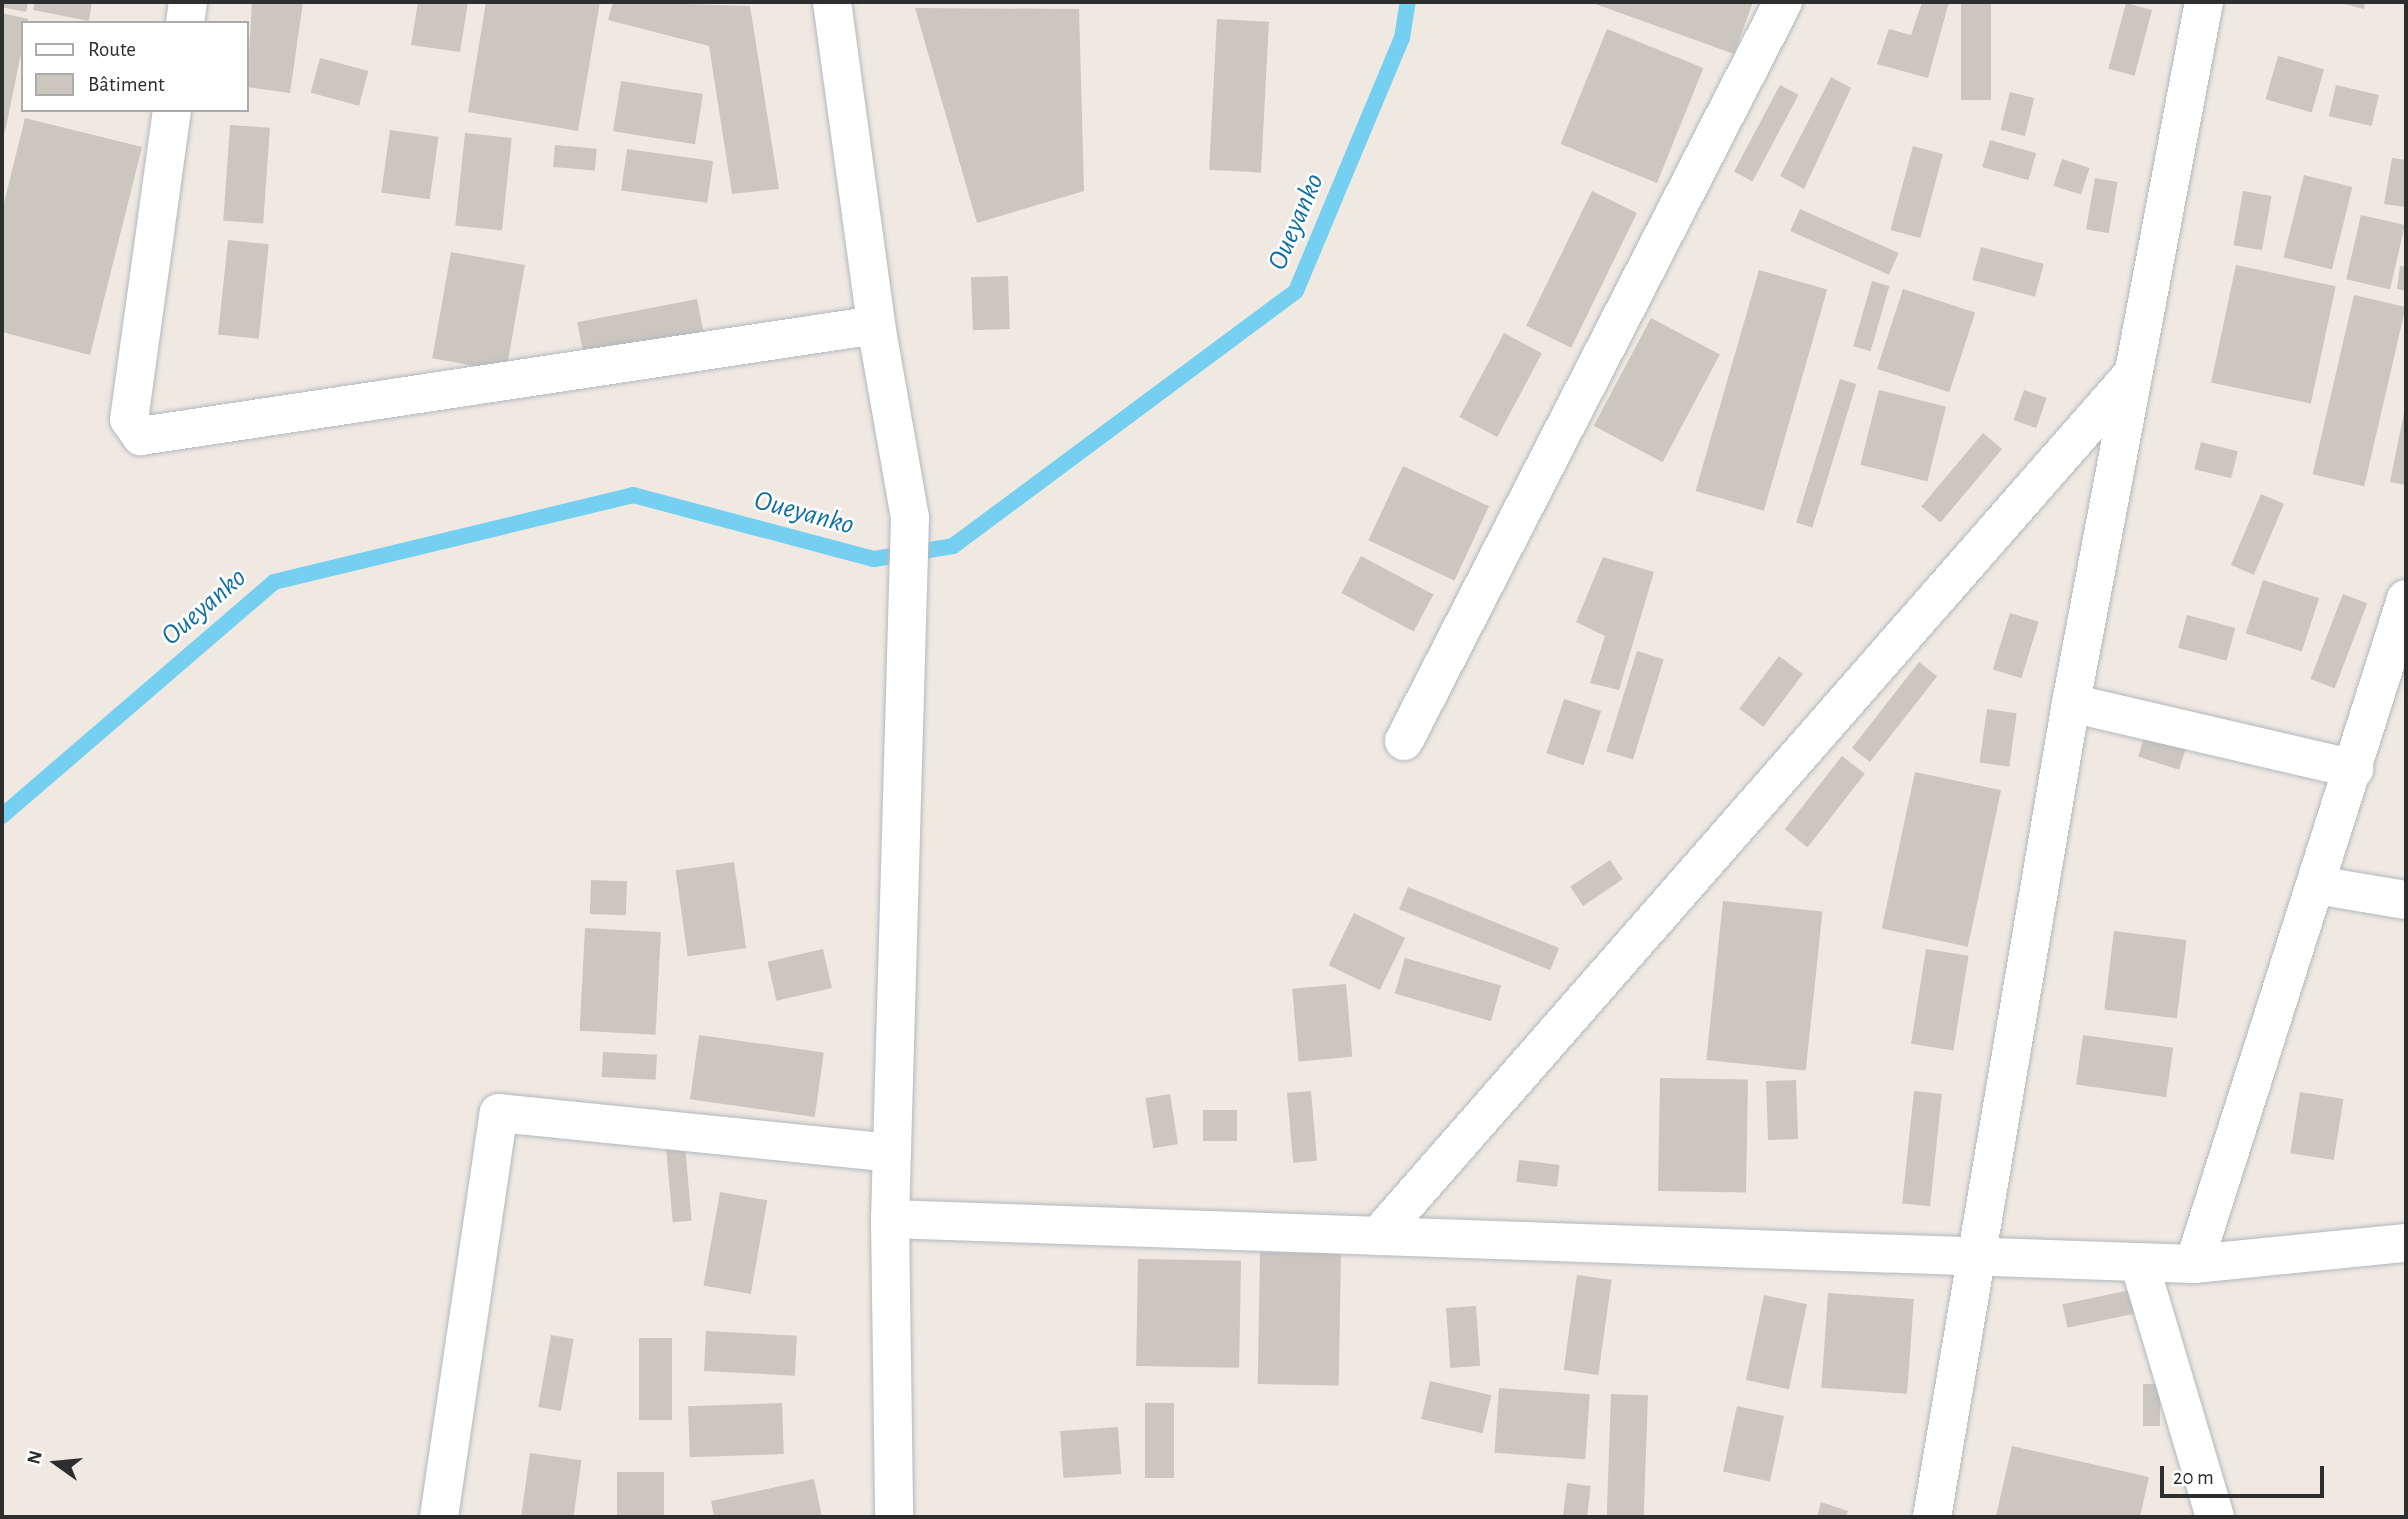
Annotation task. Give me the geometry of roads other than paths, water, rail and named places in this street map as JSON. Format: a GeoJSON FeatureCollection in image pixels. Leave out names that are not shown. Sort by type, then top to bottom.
{"type":"FeatureCollection","features":[{"type":"Feature","properties":{"kind":"street"},"geometry":{"type":"LineString","coordinates":[[185,21],[188,2]]}},
{"type":"Feature","properties":{"kind":"street"},"geometry":{"type":"LineString","coordinates":[[832,2],[876,325],[910,517],[891,1153],[894,1517]]}},
{"type":"Feature","properties":{"kind":"street"},"geometry":{"type":"LineString","coordinates":[[1404,741],[1783,2]]}},
{"type":"Feature","properties":{"kind":"street"},"geometry":{"type":"LineString","coordinates":[[1932,1517],[2071,703],[2204,2]]}},
{"type":"Feature","properties":{"kind":"street"},"geometry":{"type":"LineString","coordinates":[[172,112],[129,419],[141,436],[876,325]]}},
{"type":"Feature","properties":{"kind":"street"},"geometry":{"type":"LineString","coordinates":[[1378,1236],[2134,373]]}},
{"type":"Feature","properties":{"kind":"street"},"geometry":{"type":"LineString","coordinates":[[2193,1264],[2354,769],[2406,599]]}},
{"type":"Feature","properties":{"kind":"street"},"geometry":{"type":"LineString","coordinates":[[2071,703],[2354,769]]}},
{"type":"Feature","properties":{"kind":"street"},"geometry":{"type":"LineString","coordinates":[[2316,885],[2406,900]]}},
{"type":"Feature","properties":{"kind":"street"},"geometry":{"type":"LineString","coordinates":[[439,1517],[499,1113],[891,1153]]}},
{"type":"Feature","properties":{"kind":"street"},"geometry":{"type":"LineString","coordinates":[[890,1219],[2193,1264],[2406,1243]]}},
{"type":"Feature","properties":{"kind":"street"},"geometry":{"type":"LineString","coordinates":[[2140,1262],[2215,1517]]}},
{"type":"Feature","properties":{"kind":"waterway","name":"Oueyanko"},"geometry":{"type":"LineString","coordinates":[[2,816],[274,582],[633,495],[874,559],[953,546],[1296,291],[1402,38],[1408,2]]}}]}
